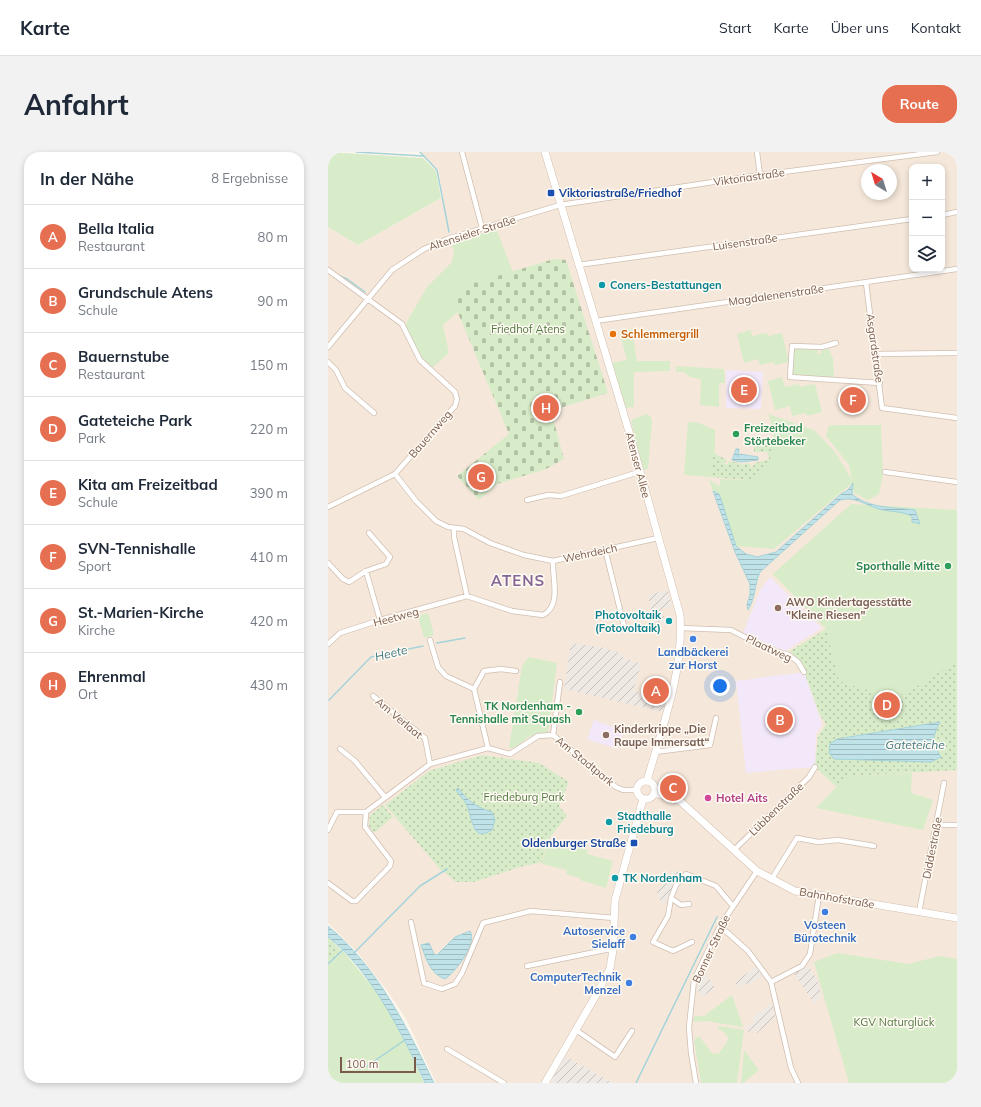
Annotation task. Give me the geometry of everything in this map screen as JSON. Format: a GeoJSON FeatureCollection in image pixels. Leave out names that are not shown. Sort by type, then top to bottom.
{"type":"FeatureCollection","features":[{"type":"Feature","properties":{"kind":"street"},"geometry":{"type":"LineString","coordinates":[[462,152],[482,228]]}},
{"type":"Feature","properties":{"kind":"street","name":"Atenser Allee"},"geometry":{"type":"LineString","coordinates":[[545,152],[677,603],[681,628],[680,655],[675,680],[647,781]]}},
{"type":"Feature","properties":{"kind":"street"},"geometry":{"type":"LineString","coordinates":[[757,152],[760,175]]}},
{"type":"Feature","properties":{"kind":"street","name":"Viktoriastraße"},"geometry":{"type":"LineString","coordinates":[[560,205],[905,154],[937,152]]}},
{"type":"Feature","properties":{"kind":"street","name":"Altensieler Straße"},"geometry":{"type":"LineString","coordinates":[[328,347],[387,275],[407,259],[448,239],[560,205]]}},
{"type":"Feature","properties":{"kind":"street"},"geometry":{"type":"LineString","coordinates":[[945,214],[957,212]]}},
{"type":"Feature","properties":{"kind":"street","name":"Luisenstraße"},"geometry":{"type":"LineString","coordinates":[[578,265],[909,219]]}},
{"type":"Feature","properties":{"kind":"street","name":"Magdalenenstraße"},"geometry":{"type":"LineString","coordinates":[[595,321],[957,269]]}},
{"type":"Feature","properties":{"kind":"street","name":"Bauernweg"},"geometry":{"type":"LineString","coordinates":[[328,270],[402,324],[420,360],[455,392],[457,399],[455,406],[395,474]]}},
{"type":"Feature","properties":{"kind":"street","name":"Asgardstraße"},"geometry":{"type":"LineString","coordinates":[[866,283],[882,408],[957,418]]}},
{"type":"Feature","properties":{"kind":"street"},"geometry":{"type":"LineString","coordinates":[[836,343],[822,347],[792,346],[790,377],[880,383]]}},
{"type":"Feature","properties":{"kind":"street"},"geometry":{"type":"LineString","coordinates":[[876,354],[957,353]]}},
{"type":"Feature","properties":{"kind":"street"},"geometry":{"type":"LineString","coordinates":[[328,362],[336,370],[346,388],[374,413]]}},
{"type":"Feature","properties":{"kind":"street"},"geometry":{"type":"LineString","coordinates":[[527,500],[548,495],[561,496],[639,472]]}},
{"type":"Feature","properties":{"kind":"street"},"geometry":{"type":"LineString","coordinates":[[885,472],[957,482]]}},
{"type":"Feature","properties":{"kind":"street"},"geometry":{"type":"LineString","coordinates":[[328,507],[395,474],[416,501],[436,521],[454,529],[454,537],[467,596],[512,611],[543,615],[551,608],[554,601],[553,561]]}},
{"type":"Feature","properties":{"kind":"street","name":"Wehrdeich"},"geometry":{"type":"LineString","coordinates":[[454,529],[464,530],[490,543],[524,555],[553,561],[658,538]]}},
{"type":"Feature","properties":{"kind":"street"},"geometry":{"type":"LineString","coordinates":[[328,563],[343,579],[349,582],[366,571],[386,564],[390,557],[369,533]]}},
{"type":"Feature","properties":{"kind":"street"},"geometry":{"type":"LineString","coordinates":[[605,550],[626,630]]}},
{"type":"Feature","properties":{"kind":"street"},"geometry":{"type":"LineString","coordinates":[[366,571],[380,620]]}},
{"type":"Feature","properties":{"kind":"street","name":"Heetweg"},"geometry":{"type":"LineString","coordinates":[[328,644],[340,634],[380,620],[422,610],[467,596]]}},
{"type":"Feature","properties":{"kind":"street","name":"Plaatweg"},"geometry":{"type":"LineString","coordinates":[[681,628],[731,630],[766,648],[789,655],[798,662],[804,672]]}},
{"type":"Feature","properties":{"kind":"street"},"geometry":{"type":"LineString","coordinates":[[430,640],[438,667],[446,676],[474,689]]}},
{"type":"Feature","properties":{"kind":"street"},"geometry":{"type":"LineString","coordinates":[[328,830],[337,812],[366,812],[430,764],[488,748],[474,689],[484,671],[501,669],[516,671]]}},
{"type":"Feature","properties":{"kind":"street"},"geometry":{"type":"LineString","coordinates":[[553,735],[560,682]]}},
{"type":"Feature","properties":{"kind":"street","name":"Am Verlaat"},"geometry":{"type":"LineString","coordinates":[[373,696],[425,738],[430,764]]}},
{"type":"Feature","properties":{"kind":"street"},"geometry":{"type":"LineString","coordinates":[[655,752],[710,745],[716,718]]}},
{"type":"Feature","properties":{"kind":"street","name":"Am Stadtpark"},"geometry":{"type":"LineString","coordinates":[[488,748],[510,754],[538,736],[553,735],[616,787],[623,790],[636,790]]}},
{"type":"Feature","properties":{"kind":"street"},"geometry":{"type":"LineString","coordinates":[[340,749],[355,761],[384,797]]}},
{"type":"Feature","properties":{"kind":"street","name":"Lübbenstraße"},"geometry":{"type":"LineString","coordinates":[[734,850],[809,777],[815,767]]}},
{"type":"Feature","properties":{"kind":"street"},"geometry":{"type":"LineString","coordinates":[[647,781],[653,784],[654,793],[650,798],[643,799],[638,796],[636,790],[640,782],[647,781]]}},
{"type":"Feature","properties":{"kind":"street","name":"Diddestraße"},"geometry":{"type":"LineString","coordinates":[[919,912],[944,783]]}},
{"type":"Feature","properties":{"kind":"street","name":"Bahnhofstraße"},"geometry":{"type":"LineString","coordinates":[[654,793],[680,801],[756,871],[795,891],[957,918]]}},
{"type":"Feature","properties":{"kind":"street"},"geometry":{"type":"LineString","coordinates":[[545,1083],[607,975],[613,950],[616,895],[643,799]]}},
{"type":"Feature","properties":{"kind":"street"},"geometry":{"type":"LineString","coordinates":[[328,884],[352,901],[356,901],[390,866],[391,861],[365,827],[366,812]]}},
{"type":"Feature","properties":{"kind":"street"},"geometry":{"type":"LineString","coordinates":[[937,825],[957,825]]}},
{"type":"Feature","properties":{"kind":"street"},"geometry":{"type":"LineString","coordinates":[[771,880],[797,838],[818,842],[838,840],[874,846]]}},
{"type":"Feature","properties":{"kind":"street","name":"Bonner Straße"},"geometry":{"type":"LineString","coordinates":[[696,1083],[691,1054],[689,1027],[694,980],[720,926],[732,905],[756,871]]}},
{"type":"Feature","properties":{"kind":"street"},"geometry":{"type":"LineString","coordinates":[[692,942],[673,951],[653,942],[668,916],[670,898],[676,885],[686,874],[716,886],[732,905]]}},
{"type":"Feature","properties":{"kind":"street"},"geometry":{"type":"LineString","coordinates":[[771,982],[802,966],[810,954],[819,895]]}},
{"type":"Feature","properties":{"kind":"street"},"geometry":{"type":"LineString","coordinates":[[670,898],[681,905],[689,904]]}},
{"type":"Feature","properties":{"kind":"street"},"geometry":{"type":"LineString","coordinates":[[411,922],[424,983],[442,989],[455,984],[462,973],[483,923],[531,911],[614,918]]}},
{"type":"Feature","properties":{"kind":"street"},"geometry":{"type":"LineString","coordinates":[[720,926],[748,951],[771,982],[791,1068],[798,1083]]}},
{"type":"Feature","properties":{"kind":"street"},"geometry":{"type":"LineString","coordinates":[[527,966],[605,950],[613,950]]}},
{"type":"Feature","properties":{"kind":"street"},"geometry":{"type":"LineString","coordinates":[[576,1030],[615,1057],[632,1031]]}},
{"type":"Feature","properties":{"kind":"street"},"geometry":{"type":"LineString","coordinates":[[447,1049],[504,1083]]}},
{"type":"Feature","properties":{"kind":"shaded area"},"geometry":{"type":"Polygon","coordinates":[[[421,152],[957,152],[957,1083],[613,1083],[559,1053],[541,1083],[436,1083],[406,1019],[388,992],[357,952],[328,923],[328,227],[358,245],[443,197],[438,170],[421,152]]]}},
{"type":"Feature","properties":{"kind":"shaded area"},"geometry":{"type":"Polygon","coordinates":[[[726,370],[763,372],[761,409],[726,408],[726,370]]]}},
{"type":"Feature","properties":{"kind":"shaded area","name":"AWO Kindertagesstätte \"Kleine Riesen\""},"geometry":{"type":"Polygon","coordinates":[[[770,577],[822,628],[785,651],[743,633],[761,589],[770,577]]]}},
{"type":"Feature","properties":{"kind":"shaded area"},"geometry":{"type":"Polygon","coordinates":[[[668,590],[672,607],[661,609],[662,615],[664,615],[664,625],[654,626],[648,595],[668,590]]]}},
{"type":"Feature","properties":{"kind":"shaded area"},"geometry":{"type":"Polygon","coordinates":[[[571,643],[601,647],[623,654],[622,657],[641,664],[633,691],[666,700],[663,712],[564,689],[571,643]]]}},
{"type":"Feature","properties":{"kind":"shaded area"},"geometry":{"type":"Polygon","coordinates":[[[804,672],[822,724],[816,734],[815,767],[746,773],[736,681],[804,672]]]}},
{"type":"Feature","properties":{"kind":"shaded area","name":"Kinderkrippe „Die Raupe Immersatt“"},"geometry":{"type":"Polygon","coordinates":[[[594,720],[624,731],[617,749],[587,739],[594,720]]]}},
{"type":"Feature","properties":{"kind":"shaded area"},"geometry":{"type":"Polygon","coordinates":[[[675,870],[683,875],[670,892],[668,901],[662,904],[657,892],[675,870]]]}},
{"type":"Feature","properties":{"kind":"shaded area"},"geometry":{"type":"Polygon","coordinates":[[[805,966],[810,968],[819,983],[821,998],[814,1003],[794,974],[805,966]]]}},
{"type":"Feature","properties":{"kind":"shaded area"},"geometry":{"type":"Polygon","coordinates":[[[756,967],[762,976],[748,986],[746,983],[740,988],[735,982],[756,967]]]}},
{"type":"Feature","properties":{"kind":"shaded area"},"geometry":{"type":"Polygon","coordinates":[[[701,969],[715,987],[702,997],[695,985],[701,969]]]}},
{"type":"Feature","properties":{"kind":"shaded area"},"geometry":{"type":"Polygon","coordinates":[[[769,1004],[773,1005],[775,1017],[757,1033],[754,1029],[749,1033],[745,1029],[754,1021],[753,1018],[769,1004]]]}},
{"type":"Feature","properties":{"kind":"shaded area"},"geometry":{"type":"Polygon","coordinates":[[[565,1056],[613,1083],[550,1083],[565,1056]]]}},
{"type":"Feature","properties":{"kind":"green space"},"geometry":{"type":"Polygon","coordinates":[[[328,152],[423,158],[436,171],[441,198],[358,245],[328,227],[328,152]]]}},
{"type":"Feature","properties":{"kind":"green space"},"geometry":{"type":"Polygon","coordinates":[[[496,228],[513,272],[467,285],[452,299],[458,312],[443,325],[449,353],[432,368],[421,358],[405,325],[427,287],[452,262],[454,251],[451,243],[496,228]]]}},
{"type":"Feature","properties":{"kind":"green space","name":"Friedhof Atens"},"geometry":{"type":"Polygon","coordinates":[[[554,259],[566,260],[608,393],[551,411],[564,459],[546,469],[497,484],[479,500],[457,476],[509,434],[452,299],[467,285],[554,259]]]}},
{"type":"Feature","properties":{"kind":"green space"},"geometry":{"type":"Polygon","coordinates":[[[632,329],[637,361],[670,361],[670,371],[634,372],[634,407],[626,408],[611,363],[627,360],[619,331],[632,329]]]}},
{"type":"Feature","properties":{"kind":"green space"},"geometry":{"type":"Polygon","coordinates":[[[751,330],[752,336],[767,333],[768,336],[782,333],[789,362],[775,365],[774,362],[760,365],[758,359],[744,363],[737,334],[751,330]]]}},
{"type":"Feature","properties":{"kind":"green space"},"geometry":{"type":"Polygon","coordinates":[[[792,348],[818,349],[817,354],[821,353],[821,350],[829,349],[833,359],[834,378],[791,375],[792,348]]]}},
{"type":"Feature","properties":{"kind":"green space"},"geometry":{"type":"Polygon","coordinates":[[[676,366],[724,369],[725,383],[719,383],[719,407],[700,405],[701,379],[690,377],[684,372],[676,372],[676,366]]]}},
{"type":"Feature","properties":{"kind":"green space"},"geometry":{"type":"Polygon","coordinates":[[[782,377],[785,387],[799,384],[800,387],[815,384],[822,412],[807,416],[806,413],[792,416],[790,406],[775,410],[768,381],[782,377]]]}},
{"type":"Feature","properties":{"kind":"green space"},"geometry":{"type":"Polygon","coordinates":[[[646,414],[651,417],[652,421],[648,469],[642,470],[631,420],[646,414]]]}},
{"type":"Feature","properties":{"kind":"green space"},"geometry":{"type":"Polygon","coordinates":[[[768,414],[814,430],[835,452],[852,480],[849,465],[826,436],[829,426],[881,425],[883,474],[879,494],[868,500],[854,493],[852,483],[774,549],[736,546],[719,494],[713,491],[709,480],[720,486],[720,479],[750,480],[770,460],[774,431],[768,414]]]}},
{"type":"Feature","properties":{"kind":"green space"},"geometry":{"type":"Polygon","coordinates":[[[688,422],[699,423],[715,430],[715,448],[710,477],[684,475],[688,422]]]}},
{"type":"Feature","properties":{"kind":"green space"},"geometry":{"type":"Polygon","coordinates":[[[773,441],[770,460],[750,480],[710,477],[714,453],[727,460],[724,464],[727,465],[729,461],[739,463],[739,465],[749,463],[752,468],[755,463],[769,459],[767,452],[754,452],[754,444],[773,441]]]}},
{"type":"Feature","properties":{"kind":"green space"},"geometry":{"type":"Polygon","coordinates":[[[851,504],[957,510],[957,661],[905,694],[886,696],[839,681],[826,629],[773,574],[851,504]]]}},
{"type":"Feature","properties":{"kind":"green space"},"geometry":{"type":"Polygon","coordinates":[[[428,613],[434,635],[424,638],[418,616],[428,613]]]}},
{"type":"Feature","properties":{"kind":"green space"},"geometry":{"type":"Polygon","coordinates":[[[826,629],[839,681],[886,696],[905,694],[957,661],[957,770],[847,776],[837,787],[815,767],[818,736],[826,725],[819,713],[801,663],[790,651],[826,629]],[[940,722],[837,739],[933,745],[934,735],[940,722]]]}},
{"type":"Feature","properties":{"kind":"green space"},"geometry":{"type":"Polygon","coordinates":[[[529,657],[557,663],[548,732],[528,737],[515,748],[509,748],[522,666],[529,657]]]}},
{"type":"Feature","properties":{"kind":"green space","name":"Friedeburg Park"},"geometry":{"type":"Polygon","coordinates":[[[482,755],[539,763],[569,782],[559,806],[567,816],[547,841],[542,862],[520,867],[474,882],[456,882],[440,869],[385,805],[429,771],[482,755]],[[458,788],[467,804],[473,827],[480,834],[492,812],[477,806],[458,788]]]}},
{"type":"Feature","properties":{"kind":"green space"},"geometry":{"type":"Polygon","coordinates":[[[912,773],[911,793],[933,800],[923,830],[816,808],[847,776],[912,773]]]}},
{"type":"Feature","properties":{"kind":"green space"},"geometry":{"type":"Polygon","coordinates":[[[383,805],[393,817],[374,833],[369,826],[370,815],[383,805]]]}},
{"type":"Feature","properties":{"kind":"green space"},"geometry":{"type":"Polygon","coordinates":[[[548,839],[588,850],[587,854],[613,861],[606,888],[566,874],[567,870],[542,864],[548,839]]]}},
{"type":"Feature","properties":{"kind":"green space"},"geometry":{"type":"Polygon","coordinates":[[[328,937],[342,951],[328,964],[328,937]]]}},
{"type":"Feature","properties":{"kind":"green space"},"geometry":{"type":"Polygon","coordinates":[[[343,951],[381,997],[400,1030],[424,1083],[328,1083],[328,965],[343,951]]]}},
{"type":"Feature","properties":{"kind":"green space","name":"KGV Naturglück"},"geometry":{"type":"Polygon","coordinates":[[[837,953],[909,964],[939,956],[957,959],[957,1083],[849,1083],[814,962],[837,953]]]}},
{"type":"Feature","properties":{"kind":"green space"},"geometry":{"type":"Polygon","coordinates":[[[732,995],[743,1027],[706,1021],[693,1022],[694,1016],[704,1016],[732,995]]]}},
{"type":"Feature","properties":{"kind":"green space"},"geometry":{"type":"Polygon","coordinates":[[[719,1026],[744,1030],[737,1083],[701,1083],[694,1040],[699,1036],[713,1054],[719,1053],[727,1042],[728,1038],[725,1033],[717,1028],[719,1026]]]}},
{"type":"Feature","properties":{"kind":"green space"},"geometry":{"type":"Polygon","coordinates":[[[744,1050],[759,1070],[741,1083],[744,1050]]]}},
{"type":"Feature","properties":{"kind":"water"},"geometry":{"type":"Polygon","coordinates":[[[736,449],[739,449],[738,457],[740,454],[758,457],[758,460],[741,462],[732,460],[736,449]]]}},
{"type":"Feature","properties":{"kind":"water"},"geometry":{"type":"Polygon","coordinates":[[[853,483],[852,494],[859,499],[874,505],[915,510],[920,524],[912,522],[912,516],[908,514],[879,509],[855,500],[840,500],[760,572],[751,605],[748,610],[747,604],[750,595],[750,584],[735,552],[713,491],[719,494],[736,546],[746,554],[757,557],[776,552],[841,494],[848,490],[853,483]]]}},
{"type":"Feature","properties":{"kind":"water","name":"Gateteiche"},"geometry":{"type":"Polygon","coordinates":[[[940,722],[935,732],[934,743],[941,757],[931,762],[834,759],[829,753],[830,744],[837,739],[940,722]]]}},
{"type":"Feature","properties":{"kind":"water"},"geometry":{"type":"Polygon","coordinates":[[[458,788],[473,803],[492,812],[495,820],[492,830],[480,834],[477,832],[472,823],[466,804],[456,790],[458,788]]]}},
{"type":"Feature","properties":{"kind":"water"},"geometry":{"type":"Polygon","coordinates":[[[328,926],[346,942],[362,960],[389,998],[413,1040],[434,1083],[425,1083],[396,1024],[384,1004],[358,967],[343,950],[328,937],[328,926]]]}},
{"type":"Feature","properties":{"kind":"water"},"geometry":{"type":"Polygon","coordinates":[[[470,931],[472,937],[471,943],[464,957],[445,979],[440,977],[429,965],[421,945],[429,943],[434,954],[437,955],[455,937],[470,931]]]}},
{"type":"Feature","properties":{"kind":"waterway"},"geometry":{"type":"LineString","coordinates":[[356,152],[423,156]]}},
{"type":"Feature","properties":{"kind":"waterway"},"geometry":{"type":"LineString","coordinates":[[420,152],[437,170],[449,232]]}},
{"type":"Feature","properties":{"kind":"waterway"},"geometry":{"type":"LineString","coordinates":[[340,276],[347,279],[365,292]]}},
{"type":"Feature","properties":{"kind":"waterway","name":"Heete"},"geometry":{"type":"LineString","coordinates":[[437,643],[465,638]]}},
{"type":"Feature","properties":{"kind":"waterway","name":"Heete"},"geometry":{"type":"LineString","coordinates":[[329,700],[371,657],[423,646]]}},
{"type":"Feature","properties":{"kind":"waterway"},"geometry":{"type":"LineString","coordinates":[[354,953],[420,886],[447,869]]}},
{"type":"Feature","properties":{"kind":"waterway"},"geometry":{"type":"LineString","coordinates":[[636,1083],[717,917]]}},
{"type":"Feature","properties":{"kind":"waterway"},"geometry":{"type":"LineString","coordinates":[[328,964],[344,949]]}},
{"type":"Feature","properties":{"kind":"waterway"},"geometry":{"type":"LineString","coordinates":[[367,1066],[405,1040]]}},
{"type":"Feature","properties":{"kind":"place","name":"Viktoriastraße/Friedhof"},"geometry":{"type":"Point","coordinates":[551,193]}},
{"type":"Feature","properties":{"kind":"place","name":"Coners-Bestattungen"},"geometry":{"type":"Point","coordinates":[602,285]}},
{"type":"Feature","properties":{"kind":"place","name":"Schlemmergrill"},"geometry":{"type":"Point","coordinates":[613,334]}},
{"type":"Feature","properties":{"kind":"place","name":"Kita am Freizeitbad"},"geometry":{"type":"Point","coordinates":[744,390]}},
{"type":"Feature","properties":{"kind":"place","name":"SVN-Tennishalle"},"geometry":{"type":"Point","coordinates":[853,400]}},
{"type":"Feature","properties":{"kind":"place","name":"Ehrenmal"},"geometry":{"type":"Point","coordinates":[546,408]}},
{"type":"Feature","properties":{"kind":"place","name":"Freizeitbad Störtebeker"},"geometry":{"type":"Point","coordinates":[736,434]}},
{"type":"Feature","properties":{"kind":"place","name":"St.-Marien-Kirche"},"geometry":{"type":"Point","coordinates":[481,477]}},
{"type":"Feature","properties":{"kind":"place","name":"Sporthalle Mitte"},"geometry":{"type":"Point","coordinates":[948,566]}},
{"type":"Feature","properties":{"kind":"place","name":"AWO Kindertagesstätte \"Kleine Riesen\""},"geometry":{"type":"Point","coordinates":[778,608]}},
{"type":"Feature","properties":{"kind":"place","name":"Photovoltaik (Fotovoltaik)"},"geometry":{"type":"Point","coordinates":[669,621]}},
{"type":"Feature","properties":{"kind":"place","name":"Landbäckerei zur Horst"},"geometry":{"type":"Point","coordinates":[693,639]}},
{"type":"Feature","properties":{"kind":"place","name":"Bella Italia"},"geometry":{"type":"Point","coordinates":[656,691]}},
{"type":"Feature","properties":{"kind":"place","name":"Gateteiche Park"},"geometry":{"type":"Point","coordinates":[887,705]}},
{"type":"Feature","properties":{"kind":"place","name":"TK Nordenham - Tennishalle mit Squash"},"geometry":{"type":"Point","coordinates":[579,712]}},
{"type":"Feature","properties":{"kind":"place","name":"Grundschule Atens"},"geometry":{"type":"Point","coordinates":[780,720]}},
{"type":"Feature","properties":{"kind":"place","name":"Kinderkrippe „Die Raupe Immersatt“"},"geometry":{"type":"Point","coordinates":[606,735]}},
{"type":"Feature","properties":{"kind":"place","name":"Bauernstube"},"geometry":{"type":"Point","coordinates":[673,788]}},
{"type":"Feature","properties":{"kind":"place","name":"Hotel Aits"},"geometry":{"type":"Point","coordinates":[708,798]}},
{"type":"Feature","properties":{"kind":"place","name":"Stadthalle Friedeburg"},"geometry":{"type":"Point","coordinates":[609,822]}},
{"type":"Feature","properties":{"kind":"place","name":"Oldenburger Straße"},"geometry":{"type":"Point","coordinates":[634,843]}},
{"type":"Feature","properties":{"kind":"place","name":"TK Nordenham"},"geometry":{"type":"Point","coordinates":[615,878]}},
{"type":"Feature","properties":{"kind":"place","name":"Vosteen Bürotechnik"},"geometry":{"type":"Point","coordinates":[825,912]}},
{"type":"Feature","properties":{"kind":"place","name":"Autoservice Sielaff"},"geometry":{"type":"Point","coordinates":[633,937]}},
{"type":"Feature","properties":{"kind":"place","name":"ComputerTechnik Menzel"},"geometry":{"type":"Point","coordinates":[629,983]}},
{"type":"Feature","properties":{"kind":"district","name":"ATENS"},"geometry":{"type":"Point","coordinates":[518,580]}}]}
